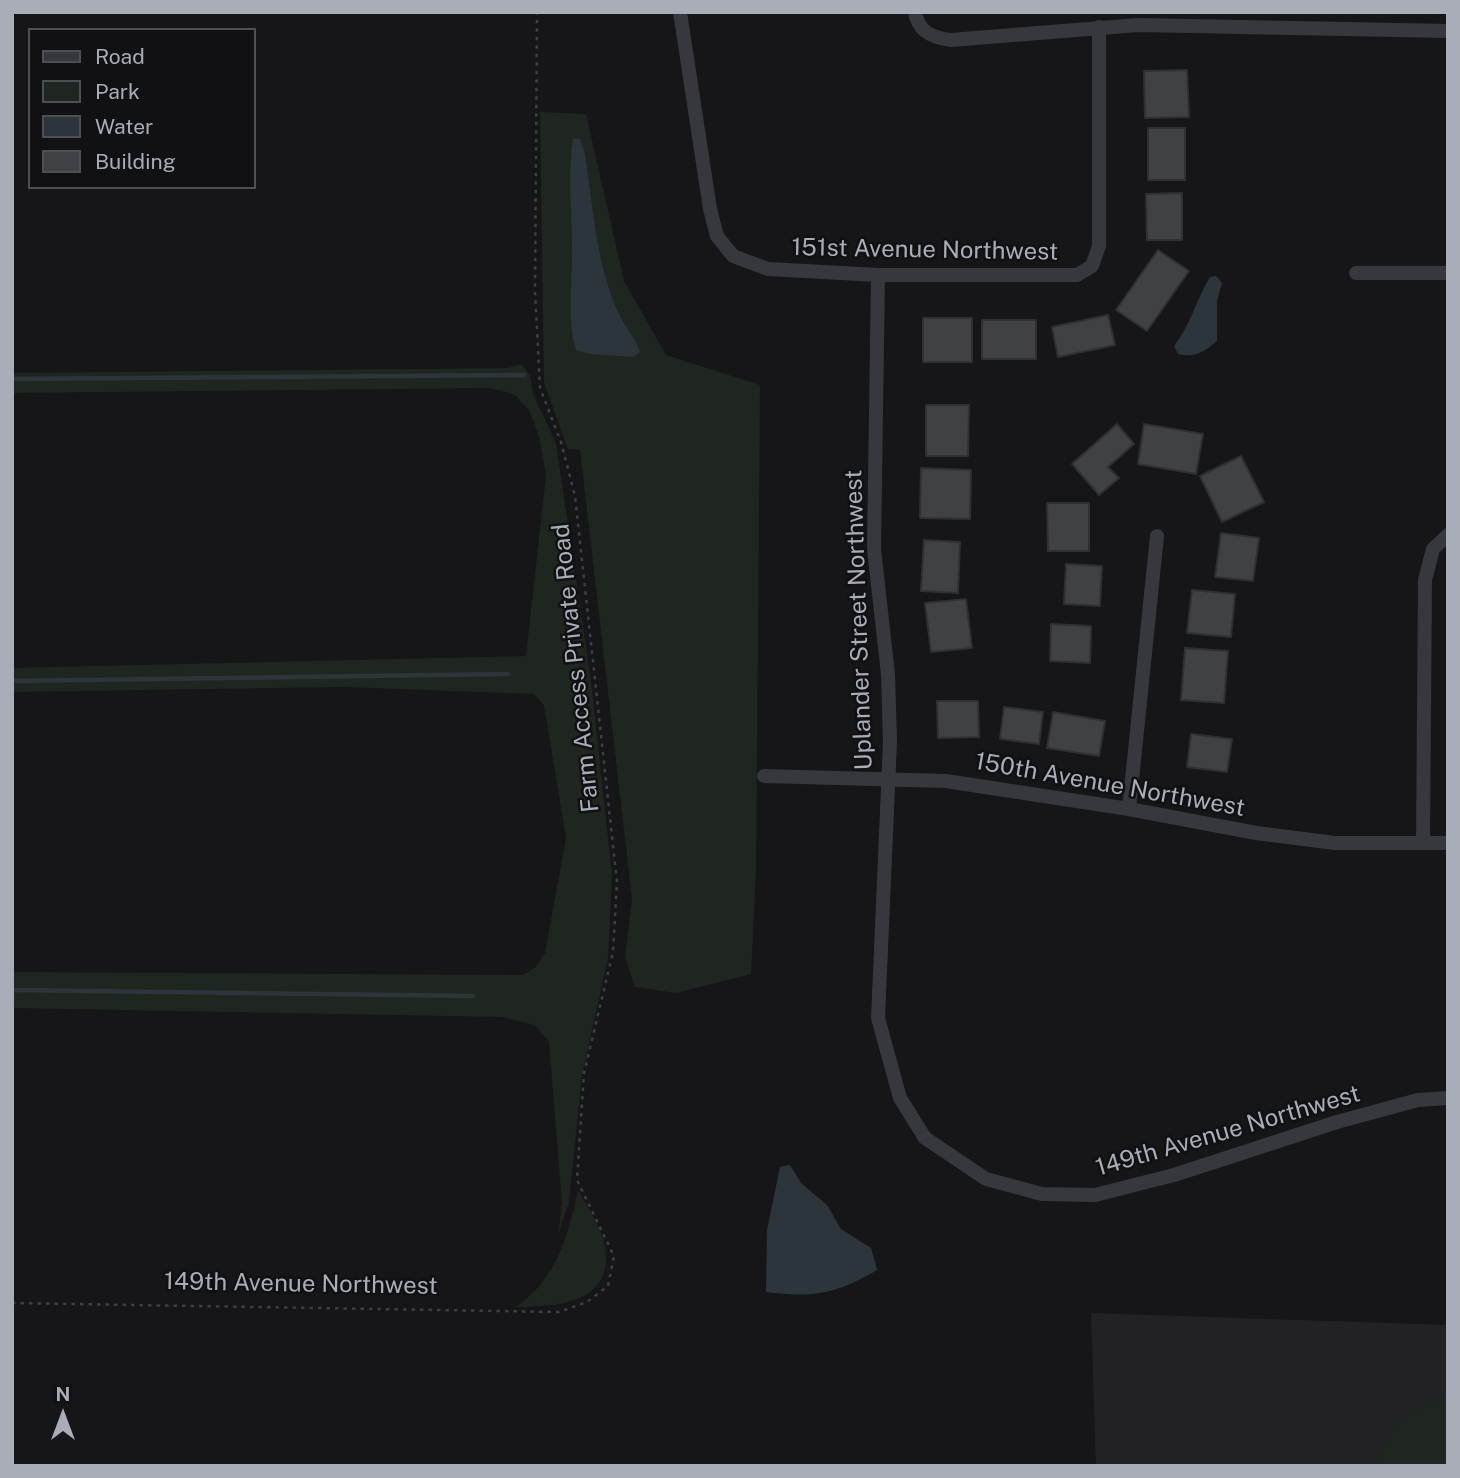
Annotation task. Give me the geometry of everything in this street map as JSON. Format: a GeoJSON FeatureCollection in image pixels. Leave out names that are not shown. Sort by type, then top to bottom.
{"type":"FeatureCollection","features":[{"type":"Feature","properties":{"kind":"street","name":"151st Avenue Northwest"},"geometry":{"type":"LineString","coordinates":[[680,12],[710,209],[717,236],[733,256],[768,270],[878,275],[1077,275],[1092,266],[1099,246],[1099,27]]}},
{"type":"Feature","properties":{"kind":"street"},"geometry":{"type":"LineString","coordinates":[[916,16],[934,38],[951,40],[1138,25],[1448,31]]}},
{"type":"Feature","properties":{"kind":"street"},"geometry":{"type":"LineString","coordinates":[[1356,272],[1448,272]]}},
{"type":"Feature","properties":{"kind":"street","name":"Uplander Street Northwest"},"geometry":{"type":"LineString","coordinates":[[878,275],[874,549],[888,674],[888,780],[878,1018],[900,1098],[925,1138],[944,1153]]}},
{"type":"Feature","properties":{"kind":"street"},"geometry":{"type":"LineString","coordinates":[[1423,843],[1425,580],[1433,549],[1448,535]]}},
{"type":"Feature","properties":{"kind":"street"},"geometry":{"type":"LineString","coordinates":[[1129,809],[1157,536]]}},
{"type":"Feature","properties":{"kind":"street","name":"150th Avenue Northwest"},"geometry":{"type":"LineString","coordinates":[[764,776],[946,781],[1129,809],[1256,833],[1335,843],[1448,843]]}},
{"type":"Feature","properties":{"kind":"street","name":"149th Avenue Northwest"},"geometry":{"type":"LineString","coordinates":[[944,1153],[986,1179],[1042,1194],[1095,1195],[1174,1175],[1337,1122],[1418,1100],[1448,1098]]}},
{"type":"Feature","properties":{"kind":"path","name":"Farm Access Private Road"},"geometry":{"type":"LineString","coordinates":[[537,12],[535,291],[540,388],[561,442],[575,496],[617,882],[613,952],[584,1073],[577,1180],[603,1227],[614,1256],[608,1286],[587,1303]]}},
{"type":"Feature","properties":{"kind":"path","name":"149th Avenue Northwest"},"geometry":{"type":"LineString","coordinates":[[12,1303],[559,1312],[587,1303]]}},
{"type":"Feature","properties":{"kind":"shaded area"},"geometry":{"type":"Polygon","coordinates":[[[1091,1313],[1448,1325],[1448,1466],[1096,1466],[1091,1313]]]}},
{"type":"Feature","properties":{"kind":"green space"},"geometry":{"type":"Polygon","coordinates":[[[540,112],[586,114],[624,281],[666,355],[760,385],[756,871],[751,974],[676,993],[635,987],[625,957],[632,899],[580,450],[568,449],[544,383],[540,112]]]}},
{"type":"Feature","properties":{"kind":"green space"},"geometry":{"type":"Polygon","coordinates":[[[521,364],[530,375],[533,394],[556,443],[591,681],[612,875],[608,958],[582,1075],[569,1202],[558,1235],[562,1203],[549,1042],[535,1025],[502,1017],[12,1008],[12,972],[523,975],[536,967],[545,953],[566,838],[544,705],[534,694],[343,687],[12,692],[12,668],[526,656],[546,475],[539,436],[529,410],[514,394],[489,388],[12,393],[12,373],[508,368],[521,364]]]}},
{"type":"Feature","properties":{"kind":"green space"},"geometry":{"type":"Polygon","coordinates":[[[578,1190],[603,1238],[606,1259],[603,1275],[595,1288],[568,1302],[516,1307],[542,1283],[559,1255],[578,1190]]]}},
{"type":"Feature","properties":{"kind":"green space"},"geometry":{"type":"Polygon","coordinates":[[[1448,1395],[1448,1466],[1374,1466],[1385,1441],[1402,1421],[1423,1406],[1448,1395]]]}},
{"type":"Feature","properties":{"kind":"water"},"geometry":{"type":"Polygon","coordinates":[[[573,139],[580,139],[585,154],[600,256],[611,295],[640,352],[634,357],[590,354],[576,350],[571,312],[570,179],[573,139]]]}},
{"type":"Feature","properties":{"kind":"water"},"geometry":{"type":"Polygon","coordinates":[[[1216,276],[1222,283],[1217,301],[1217,341],[1199,353],[1178,354],[1174,346],[1210,277],[1216,276]]]}},
{"type":"Feature","properties":{"kind":"water"},"geometry":{"type":"Polygon","coordinates":[[[790,1165],[801,1183],[827,1205],[841,1229],[871,1248],[877,1270],[849,1284],[824,1292],[766,1292],[767,1230],[780,1167],[790,1165]]]}},
{"type":"Feature","properties":{"kind":"building"},"geometry":{"type":"Polygon","coordinates":[[[1187,70],[1189,117],[1145,118],[1144,71],[1187,70]]]}},
{"type":"Feature","properties":{"kind":"building"},"geometry":{"type":"Polygon","coordinates":[[[1148,128],[1185,128],[1185,180],[1148,180],[1148,128]]]}},
{"type":"Feature","properties":{"kind":"building"},"geometry":{"type":"Polygon","coordinates":[[[1182,193],[1182,240],[1147,240],[1146,194],[1182,193]]]}},
{"type":"Feature","properties":{"kind":"building"},"geometry":{"type":"Polygon","coordinates":[[[1158,250],[1189,271],[1147,331],[1116,310],[1158,250]]]}},
{"type":"Feature","properties":{"kind":"building"},"geometry":{"type":"Polygon","coordinates":[[[1108,315],[1115,345],[1058,357],[1052,327],[1108,315]]]}},
{"type":"Feature","properties":{"kind":"building"},"geometry":{"type":"Polygon","coordinates":[[[923,318],[972,318],[972,362],[923,362],[923,318]]]}},
{"type":"Feature","properties":{"kind":"building"},"geometry":{"type":"Polygon","coordinates":[[[982,320],[1036,320],[1036,359],[982,359],[982,320]]]}},
{"type":"Feature","properties":{"kind":"building"},"geometry":{"type":"Polygon","coordinates":[[[926,405],[969,405],[968,456],[926,456],[926,405]]]}},
{"type":"Feature","properties":{"kind":"building"},"geometry":{"type":"Polygon","coordinates":[[[1117,424],[1134,444],[1108,467],[1119,478],[1099,495],[1072,464],[1117,424]]]}},
{"type":"Feature","properties":{"kind":"building"},"geometry":{"type":"Polygon","coordinates":[[[1144,424],[1203,434],[1196,474],[1138,464],[1144,424]]]}},
{"type":"Feature","properties":{"kind":"building"},"geometry":{"type":"Polygon","coordinates":[[[1241,456],[1264,502],[1222,522],[1200,476],[1241,456]]]}},
{"type":"Feature","properties":{"kind":"building"},"geometry":{"type":"Polygon","coordinates":[[[921,468],[971,470],[970,519],[920,518],[921,468]]]}},
{"type":"Feature","properties":{"kind":"building"},"geometry":{"type":"Polygon","coordinates":[[[1047,503],[1089,503],[1089,551],[1048,551],[1047,503]]]}},
{"type":"Feature","properties":{"kind":"building"},"geometry":{"type":"Polygon","coordinates":[[[1221,533],[1259,538],[1253,581],[1215,577],[1221,533]]]}},
{"type":"Feature","properties":{"kind":"building"},"geometry":{"type":"Polygon","coordinates":[[[924,540],[960,542],[958,593],[921,591],[924,540]]]}},
{"type":"Feature","properties":{"kind":"building"},"geometry":{"type":"Polygon","coordinates":[[[1066,564],[1102,566],[1100,606],[1064,604],[1066,564]]]}},
{"type":"Feature","properties":{"kind":"building"},"geometry":{"type":"Polygon","coordinates":[[[1192,590],[1235,594],[1231,637],[1187,633],[1192,590]]]}},
{"type":"Feature","properties":{"kind":"building"},"geometry":{"type":"Polygon","coordinates":[[[966,599],[972,648],[931,652],[925,603],[966,599]]]}},
{"type":"Feature","properties":{"kind":"building"},"geometry":{"type":"Polygon","coordinates":[[[1051,624],[1091,626],[1090,663],[1050,661],[1051,624]]]}},
{"type":"Feature","properties":{"kind":"building"},"geometry":{"type":"Polygon","coordinates":[[[1185,648],[1228,651],[1224,703],[1181,700],[1185,648]]]}},
{"type":"Feature","properties":{"kind":"building"},"geometry":{"type":"Polygon","coordinates":[[[937,701],[978,701],[979,737],[938,738],[937,701]]]}},
{"type":"Feature","properties":{"kind":"building"},"geometry":{"type":"Polygon","coordinates":[[[1004,707],[1043,712],[1039,744],[1000,739],[1004,707]]]}},
{"type":"Feature","properties":{"kind":"building"},"geometry":{"type":"Polygon","coordinates":[[[1053,712],[1105,721],[1099,756],[1047,748],[1053,712]]]}},
{"type":"Feature","properties":{"kind":"building"},"geometry":{"type":"Polygon","coordinates":[[[1191,734],[1232,739],[1227,772],[1187,767],[1191,734]]]}},
{"type":"Feature","properties":{"kind":"waterway"},"geometry":{"type":"LineString","coordinates":[[12,379],[524,375]]}},
{"type":"Feature","properties":{"kind":"waterway"},"geometry":{"type":"LineString","coordinates":[[12,681],[508,674]]}},
{"type":"Feature","properties":{"kind":"waterway"},"geometry":{"type":"LineString","coordinates":[[12,990],[473,996]]}}]}
